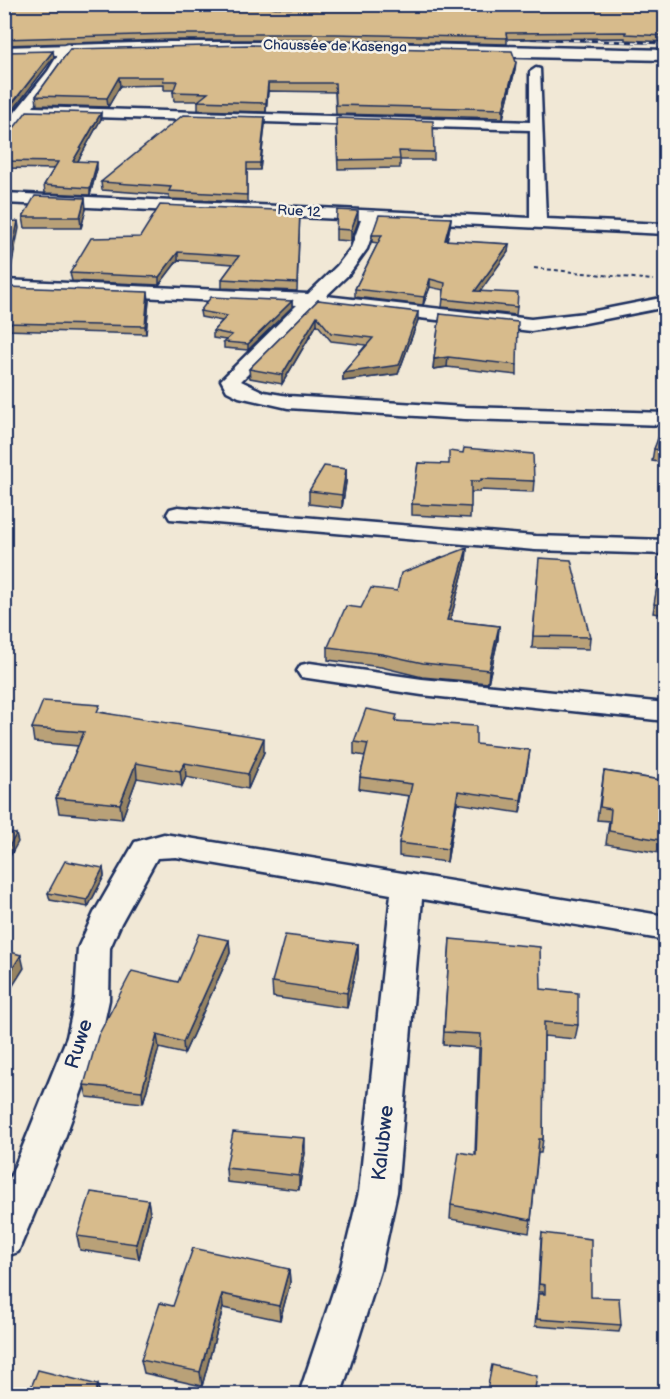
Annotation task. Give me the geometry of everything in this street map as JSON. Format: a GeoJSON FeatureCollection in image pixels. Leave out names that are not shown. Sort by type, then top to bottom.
{"type":"FeatureCollection","features":[{"type":"Feature","properties":{"kind":"main road","name":"Chaussée de Kasenga"},"geometry":{"type":"LineString","coordinates":[[4,52],[68,48],[247,44],[666,55]]}},
{"type":"Feature","properties":{"kind":"street"},"geometry":{"type":"LineString","coordinates":[[4,136],[53,73],[68,48]]}},
{"type":"Feature","properties":{"kind":"street"},"geometry":{"type":"LineString","coordinates":[[536,72],[538,222]]}},
{"type":"Feature","properties":{"kind":"street"},"geometry":{"type":"LineString","coordinates":[[22,111],[537,126]]}},
{"type":"Feature","properties":{"kind":"street","name":"Rue 12"},"geometry":{"type":"LineString","coordinates":[[4,198],[666,229]]}},
{"type":"Feature","properties":{"kind":"street"},"geometry":{"type":"LineString","coordinates":[[371,214],[359,249],[343,270],[231,380],[234,387],[248,395],[273,400],[366,407],[528,416],[666,419]]}},
{"type":"Feature","properties":{"kind":"street"},"geometry":{"type":"LineString","coordinates":[[4,285],[312,300],[531,325],[585,318],[666,302]]}},
{"type":"Feature","properties":{"kind":"street"},"geometry":{"type":"LineString","coordinates":[[178,514],[535,543],[666,547]]}},
{"type":"Feature","properties":{"kind":"street"},"geometry":{"type":"LineString","coordinates":[[310,671],[422,687],[666,712]]}},
{"type":"Feature","properties":{"kind":"street","name":"Ruwe"},"geometry":{"type":"LineString","coordinates":[[4,1239],[39,1157],[84,1037],[92,1000],[94,948],[105,922],[146,850],[164,845],[176,846],[408,884]]}},
{"type":"Feature","properties":{"kind":"street"},"geometry":{"type":"LineString","coordinates":[[408,884],[666,928]]}},
{"type":"Feature","properties":{"kind":"street","name":"Kalubwe"},"geometry":{"type":"LineString","coordinates":[[320,1395],[360,1270],[378,1192],[408,884]]}},
{"type":"Feature","properties":{"kind":"path"},"geometry":{"type":"LineString","coordinates":[[534,268],[658,280]]}},
{"type":"Feature","properties":{"kind":"building"},"geometry":{"type":"Polygon","coordinates":[[[4,4],[186,4],[313,9],[475,4],[588,4],[666,11],[666,36],[626,34],[626,32],[506,33],[507,38],[335,34],[170,34],[4,39],[4,4]]]}},
{"type":"Feature","properties":{"kind":"building"},"geometry":{"type":"Polygon","coordinates":[[[252,45],[512,51],[516,62],[503,109],[336,105],[335,83],[268,83],[266,103],[198,101],[208,93],[173,92],[177,81],[163,81],[164,77],[119,77],[107,98],[36,96],[70,49],[252,45]]]}},
{"type":"Feature","properties":{"kind":"building"},"geometry":{"type":"Polygon","coordinates":[[[53,51],[4,114],[4,52],[53,51]]]}},
{"type":"Feature","properties":{"kind":"building"},"geometry":{"type":"Polygon","coordinates":[[[27,111],[101,113],[73,161],[97,162],[90,188],[44,185],[58,162],[4,161],[4,134],[10,133],[27,111]]]}},
{"type":"Feature","properties":{"kind":"building"},"geometry":{"type":"Polygon","coordinates":[[[183,115],[265,117],[260,163],[247,163],[247,195],[169,191],[171,187],[101,182],[183,115]]]}},
{"type":"Feature","properties":{"kind":"building"},"geometry":{"type":"Polygon","coordinates":[[[336,118],[433,121],[434,152],[399,151],[400,159],[338,160],[336,118]]]}},
{"type":"Feature","properties":{"kind":"building"},"geometry":{"type":"Polygon","coordinates":[[[35,196],[85,198],[80,217],[23,217],[35,196]]]}},
{"type":"Feature","properties":{"kind":"building"},"geometry":{"type":"Polygon","coordinates":[[[160,205],[300,211],[297,283],[222,279],[239,256],[178,252],[159,277],[70,273],[91,238],[140,237],[160,205]]]}},
{"type":"Feature","properties":{"kind":"building"},"geometry":{"type":"Polygon","coordinates":[[[337,210],[358,211],[351,230],[336,229],[337,210]]]}},
{"type":"Feature","properties":{"kind":"building"},"geometry":{"type":"Polygon","coordinates":[[[379,215],[451,218],[445,240],[509,244],[475,291],[518,293],[517,307],[443,299],[445,283],[430,279],[424,297],[355,289],[382,235],[372,235],[379,215]]]}},
{"type":"Feature","properties":{"kind":"building"},"geometry":{"type":"Polygon","coordinates":[[[18,221],[8,271],[4,272],[4,222],[18,221]]]}},
{"type":"Feature","properties":{"kind":"building"},"geometry":{"type":"Polygon","coordinates":[[[4,285],[9,285],[8,287],[148,292],[145,326],[4,323],[4,285]]]}},
{"type":"Feature","properties":{"kind":"building"},"geometry":{"type":"Polygon","coordinates":[[[211,297],[292,301],[248,344],[224,342],[232,335],[213,331],[227,316],[200,311],[211,297]]]}},
{"type":"Feature","properties":{"kind":"building"},"geometry":{"type":"Polygon","coordinates":[[[318,300],[418,312],[399,365],[343,373],[373,338],[331,333],[317,316],[282,375],[249,369],[318,300]]]}},
{"type":"Feature","properties":{"kind":"building"},"geometry":{"type":"Polygon","coordinates":[[[440,314],[518,322],[517,365],[448,357],[434,359],[440,314]]]}},
{"type":"Feature","properties":{"kind":"building"},"geometry":{"type":"Polygon","coordinates":[[[663,425],[666,425],[666,451],[654,449],[663,425]]]}},
{"type":"Feature","properties":{"kind":"building"},"geometry":{"type":"Polygon","coordinates":[[[464,448],[533,454],[534,481],[481,479],[481,481],[471,481],[471,507],[412,504],[418,463],[449,464],[449,451],[463,453],[464,448]]]}},
{"type":"Feature","properties":{"kind":"building"},"geometry":{"type":"Polygon","coordinates":[[[324,466],[346,469],[342,495],[309,491],[324,466]]]}},
{"type":"Feature","properties":{"kind":"building"},"geometry":{"type":"Polygon","coordinates":[[[467,548],[447,620],[499,626],[489,670],[423,663],[382,654],[328,647],[346,606],[361,608],[371,588],[397,591],[401,573],[467,548]]]}},
{"type":"Feature","properties":{"kind":"building"},"geometry":{"type":"Polygon","coordinates":[[[539,558],[571,560],[590,637],[533,636],[539,558]]]}},
{"type":"Feature","properties":{"kind":"building"},"geometry":{"type":"Polygon","coordinates":[[[659,575],[666,576],[666,605],[654,604],[659,575]]]}},
{"type":"Feature","properties":{"kind":"building"},"geometry":{"type":"Polygon","coordinates":[[[43,701],[100,705],[97,712],[264,738],[248,774],[185,763],[180,771],[136,763],[120,804],[56,798],[84,732],[32,728],[43,701]]]}},
{"type":"Feature","properties":{"kind":"building"},"geometry":{"type":"Polygon","coordinates":[[[366,709],[397,715],[395,721],[476,726],[476,744],[530,750],[521,800],[458,791],[448,849],[399,843],[412,784],[360,777],[368,744],[354,742],[366,709]]]}},
{"type":"Feature","properties":{"kind":"building"},"geometry":{"type":"Polygon","coordinates":[[[604,771],[666,781],[666,841],[609,831],[611,809],[600,807],[604,771]]]}},
{"type":"Feature","properties":{"kind":"building"},"geometry":{"type":"Polygon","coordinates":[[[4,832],[16,834],[4,856],[4,832]]]}},
{"type":"Feature","properties":{"kind":"building"},"geometry":{"type":"Polygon","coordinates":[[[65,861],[103,868],[87,900],[48,893],[65,861]]]}},
{"type":"Feature","properties":{"kind":"building"},"geometry":{"type":"Polygon","coordinates":[[[199,934],[229,940],[183,1042],[157,1035],[142,1091],[84,1085],[98,1036],[132,971],[178,982],[199,934]]]}},
{"type":"Feature","properties":{"kind":"building"},"geometry":{"type":"Polygon","coordinates":[[[285,935],[358,944],[347,993],[272,982],[285,935]]]}},
{"type":"Feature","properties":{"kind":"building"},"geometry":{"type":"Polygon","coordinates":[[[450,939],[540,947],[541,989],[578,993],[578,1025],[544,1022],[543,1139],[539,1139],[531,1220],[451,1205],[459,1152],[476,1155],[481,1034],[444,1032],[450,939]]]}},
{"type":"Feature","properties":{"kind":"building"},"geometry":{"type":"Polygon","coordinates":[[[4,950],[21,955],[4,982],[4,950]]]}},
{"type":"Feature","properties":{"kind":"building"},"geometry":{"type":"Polygon","coordinates":[[[233,1132],[305,1138],[299,1176],[226,1168],[233,1132]]]}},
{"type":"Feature","properties":{"kind":"building"},"geometry":{"type":"Polygon","coordinates":[[[91,1192],[148,1200],[136,1244],[77,1236],[91,1192]]]}},
{"type":"Feature","properties":{"kind":"building"},"geometry":{"type":"Polygon","coordinates":[[[542,1233],[591,1239],[591,1297],[619,1298],[621,1325],[537,1319],[538,1294],[545,1294],[545,1285],[539,1284],[542,1233]]]}},
{"type":"Feature","properties":{"kind":"building"},"geometry":{"type":"Polygon","coordinates":[[[193,1248],[289,1269],[279,1306],[222,1294],[200,1372],[141,1360],[160,1303],[173,1306],[193,1248]]]}},
{"type":"Feature","properties":{"kind":"building"},"geometry":{"type":"Polygon","coordinates":[[[492,1365],[537,1376],[534,1395],[486,1395],[492,1365]]]}},
{"type":"Feature","properties":{"kind":"building"},"geometry":{"type":"Polygon","coordinates":[[[38,1370],[98,1385],[94,1395],[28,1395],[38,1370]]]}},
{"type":"Feature","properties":{"kind":"railway"},"geometry":{"type":"LineString","coordinates":[[513,38],[666,43]]}}]}
